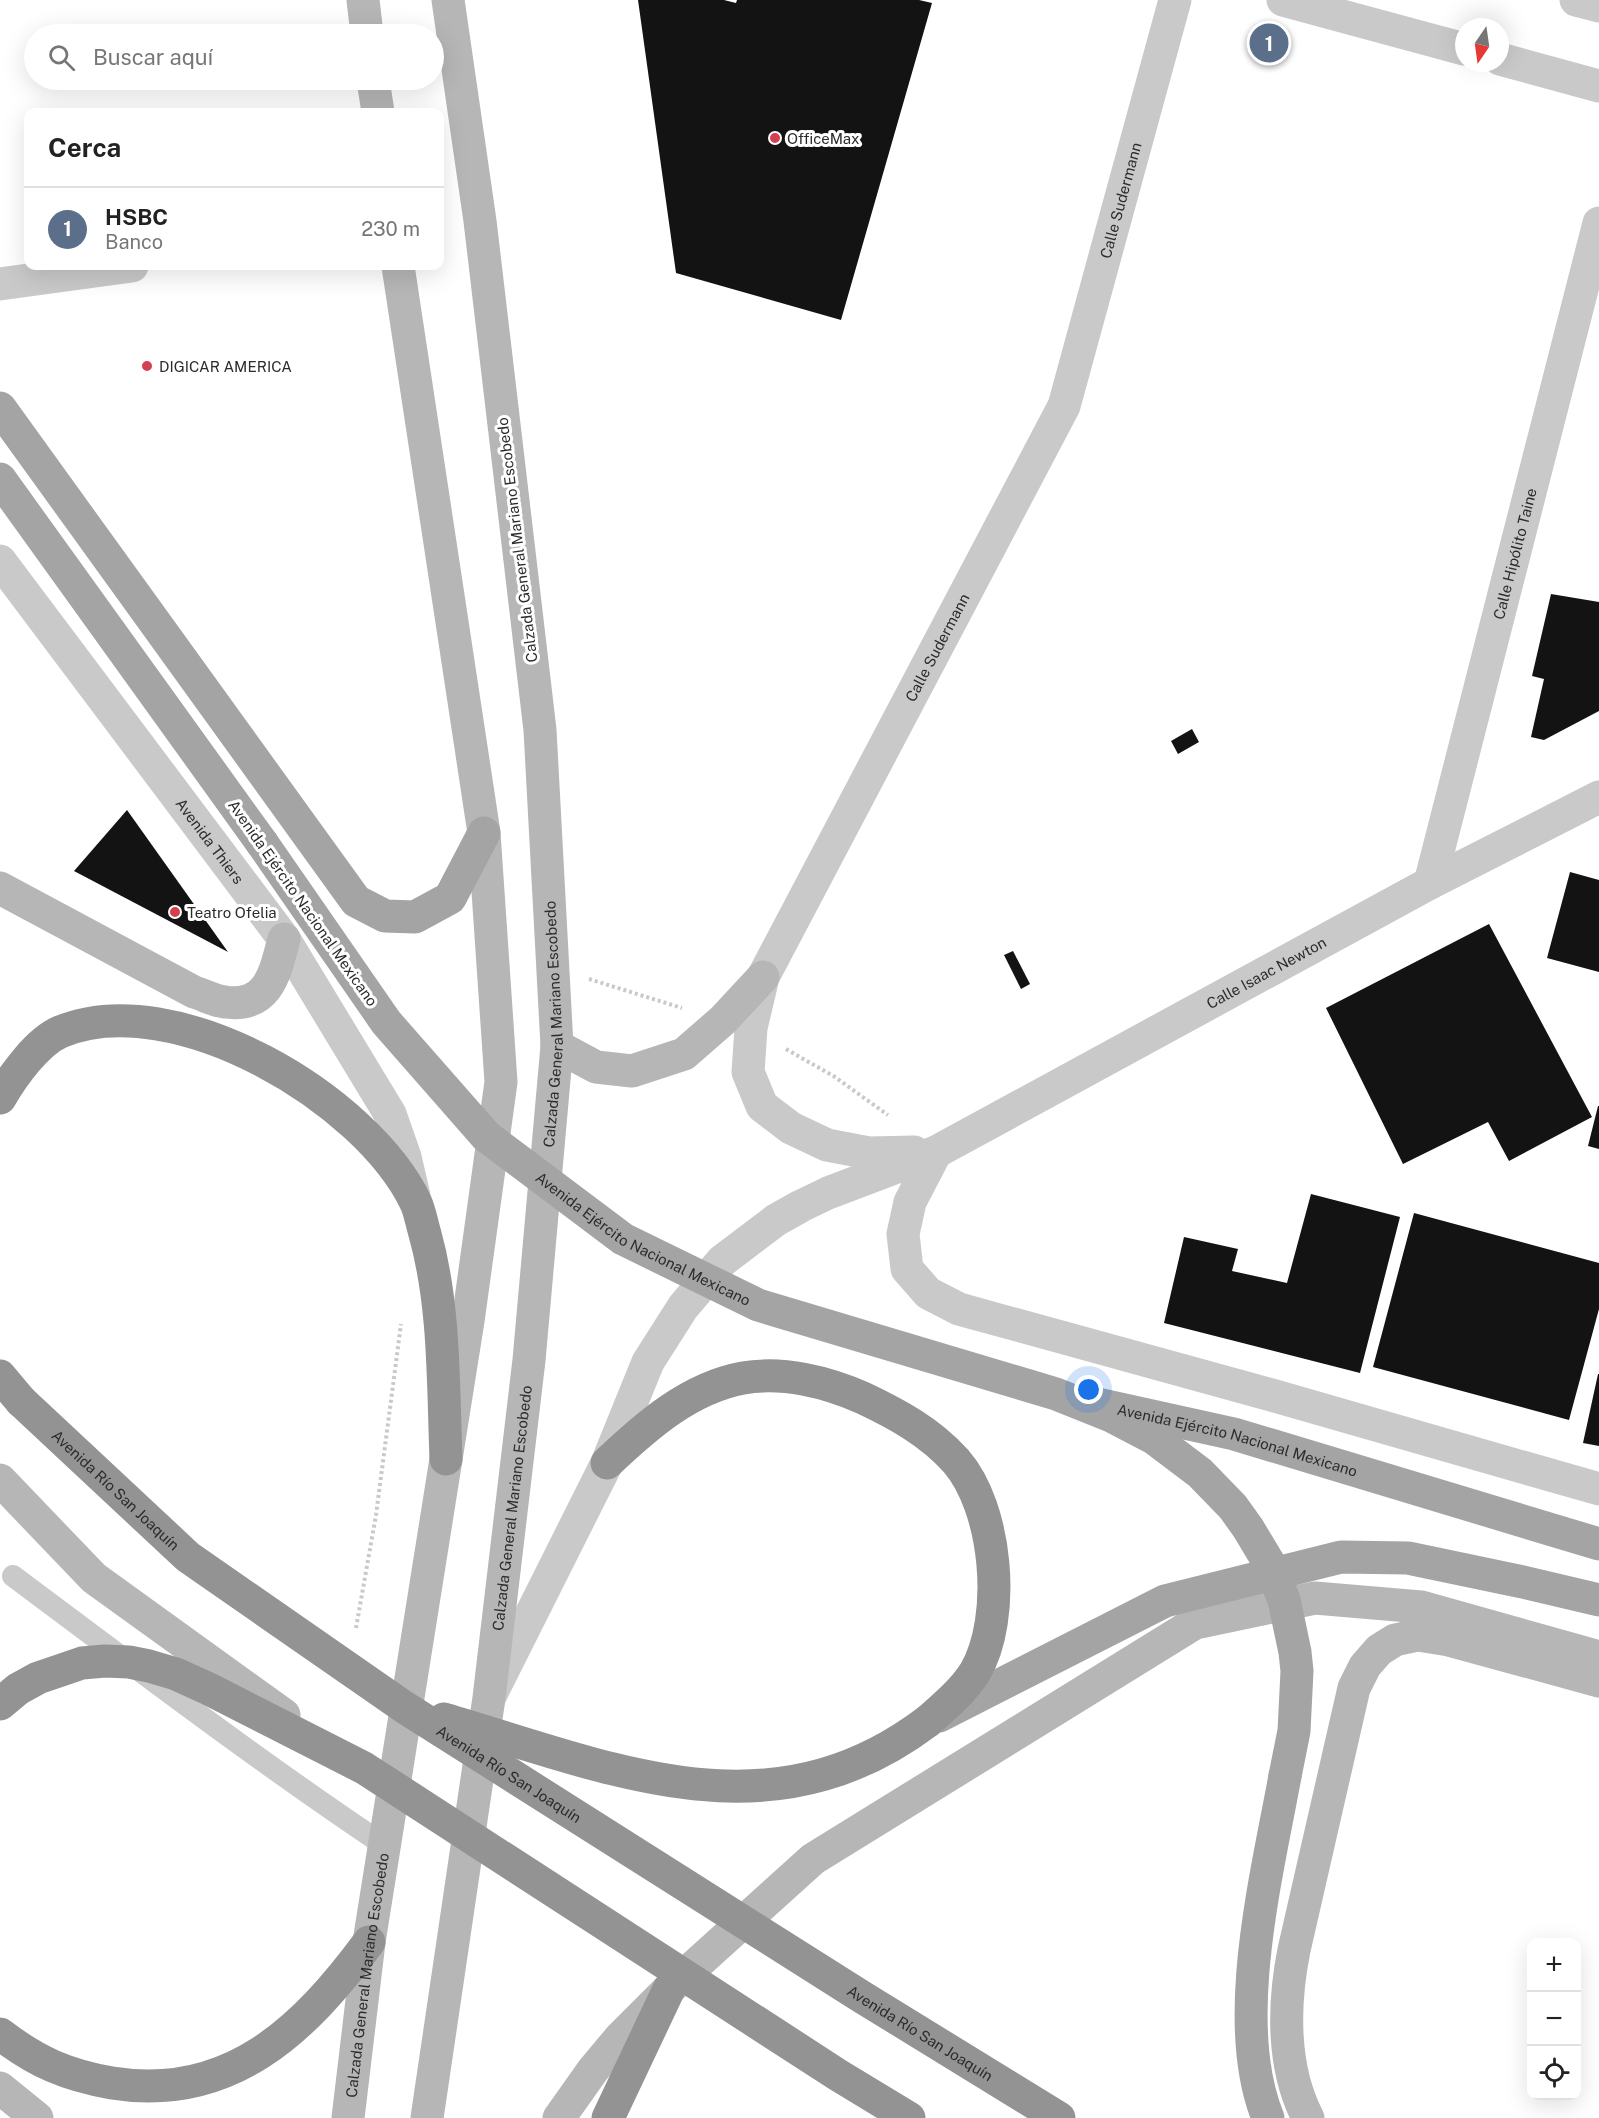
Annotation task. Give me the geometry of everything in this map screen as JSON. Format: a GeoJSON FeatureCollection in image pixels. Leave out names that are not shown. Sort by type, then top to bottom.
{"type":"FeatureCollection","features":[{"type":"Feature","properties":{"kind":"highway"},"geometry":{"type":"LineString","coordinates":[[0,1098],[12,1076],[59,1032],[109,1021],[141,1022],[174,1028],[225,1044],[308,1087],[330,1103],[361,1131],[391,1164],[416,1204],[435,1280],[446,1459]]}},
{"type":"Feature","properties":{"kind":"highway","name":"Avenida Río San Joaquín"},"geometry":{"type":"LineString","coordinates":[[0,1376],[21,1401],[188,1557],[404,1707],[862,1997],[1059,2118]]}},
{"type":"Feature","properties":{"kind":"highway"},"geometry":{"type":"LineString","coordinates":[[404,1707],[619,1772],[665,1781],[716,1787],[751,1787],[809,1779],[870,1757],[928,1721],[958,1693],[975,1672],[992,1622],[994,1567],[991,1542],[972,1487],[958,1463],[927,1434],[904,1419],[854,1395],[801,1379],[744,1378],[720,1384],[693,1396],[645,1427],[607,1463]]}},
{"type":"Feature","properties":{"kind":"highway"},"geometry":{"type":"LineString","coordinates":[[0,1704],[18,1689],[38,1678],[82,1663],[129,1662],[176,1674],[209,1689],[364,1768],[838,2075],[909,2118]]}},
{"type":"Feature","properties":{"kind":"highway"},"geometry":{"type":"LineString","coordinates":[[0,2034],[24,2052],[77,2076],[148,2086],[182,2084],[202,2079],[244,2062],[279,2041],[340,1981],[369,1942]]}},
{"type":"Feature","properties":{"kind":"highway"},"geometry":{"type":"LineString","coordinates":[[608,2118],[669,1989]]}},
{"type":"Feature","properties":{"kind":"highway"},"geometry":{"type":"LineString","coordinates":[[838,2075],[876,2118]]}},
{"type":"Feature","properties":{"kind":"main road"},"geometry":{"type":"LineString","coordinates":[[363,0],[366,24]]}},
{"type":"Feature","properties":{"kind":"main road","name":"Calzada General Mariano Escobedo"},"geometry":{"type":"LineString","coordinates":[[427,2118],[489,1698],[529,1360],[557,1046],[540,730],[480,221],[448,0]]}},
{"type":"Feature","properties":{"kind":"main road"},"geometry":{"type":"LineString","coordinates":[[375,90],[377,108]]}},
{"type":"Feature","properties":{"kind":"main road","name":"Calzada General Mariano Escobedo"},"geometry":{"type":"LineString","coordinates":[[348,2118],[369,1942],[468,1322],[501,1082],[484,833],[399,270]]}},
{"type":"Feature","properties":{"kind":"main road"},"geometry":{"type":"LineString","coordinates":[[0,408],[356,901],[385,916],[415,917],[450,898],[484,833]]}},
{"type":"Feature","properties":{"kind":"main road","name":"Avenida Ejército Nacional Mexicano"},"geometry":{"type":"LineString","coordinates":[[0,479],[261,843],[386,1022],[486,1136],[623,1239],[758,1305],[1056,1394],[1234,1434],[1599,1544]]}},
{"type":"Feature","properties":{"kind":"main road"},"geometry":{"type":"LineString","coordinates":[[0,888],[194,992],[224,1002],[247,1002],[266,990],[276,971],[284,939]]}},
{"type":"Feature","properties":{"kind":"main road"},"geometry":{"type":"LineString","coordinates":[[557,1046],[596,1067],[632,1071],[684,1054],[737,1024],[763,977]]}},
{"type":"Feature","properties":{"kind":"main road"},"geometry":{"type":"LineString","coordinates":[[1056,1394],[1131,1426],[1179,1456],[1217,1490],[1233,1507],[1259,1545],[1284,1600],[1295,1652],[1297,1700],[1294,1731],[1263,1900],[1253,1978],[1253,2061],[1268,2118]]}},
{"type":"Feature","properties":{"kind":"main road"},"geometry":{"type":"LineString","coordinates":[[0,1480],[94,1578],[266,1704],[364,1768]]}},
{"type":"Feature","properties":{"kind":"main road"},"geometry":{"type":"LineString","coordinates":[[928,1721],[1165,1601],[1341,1557],[1408,1558],[1599,1600]]}},
{"type":"Feature","properties":{"kind":"main road"},"geometry":{"type":"LineString","coordinates":[[559,2118],[593,2070],[619,2039],[669,1989],[813,1859],[1195,1623],[1315,1598],[1421,1606],[1599,1657]]}},
{"type":"Feature","properties":{"kind":"main road"},"geometry":{"type":"LineString","coordinates":[[1308,2118],[1295,2085],[1292,2067],[1287,2026],[1287,1988],[1354,1688],[1365,1666],[1386,1645],[1395,1640],[1418,1635],[1449,1640],[1599,1681]]}},
{"type":"Feature","properties":{"kind":"main road"},"geometry":{"type":"LineString","coordinates":[[0,2088],[37,2118]]}},
{"type":"Feature","properties":{"kind":"street","name":"Calle Sudermann"},"geometry":{"type":"LineString","coordinates":[[763,977],[1064,406],[1175,0]]}},
{"type":"Feature","properties":{"kind":"street"},"geometry":{"type":"LineString","coordinates":[[1283,0],[1455,47]]}},
{"type":"Feature","properties":{"kind":"street"},"geometry":{"type":"LineString","coordinates":[[1576,0],[1599,6]]}},
{"type":"Feature","properties":{"kind":"street"},"geometry":{"type":"LineString","coordinates":[[1509,61],[1599,86]]}},
{"type":"Feature","properties":{"kind":"street","name":"Calle Hipólito Taine"},"geometry":{"type":"LineString","coordinates":[[1430,883],[1599,223]]}},
{"type":"Feature","properties":{"kind":"street"},"geometry":{"type":"LineString","coordinates":[[0,284],[103,270]]}},
{"type":"Feature","properties":{"kind":"street","name":"Avenida Thiers"},"geometry":{"type":"LineString","coordinates":[[0,561],[284,939],[390,1114],[405,1157],[416,1204]]}},
{"type":"Feature","properties":{"kind":"street","name":"Calle Isaac Newton"},"geometry":{"type":"LineString","coordinates":[[489,1698],[607,1463],[648,1362],[683,1307],[722,1261],[776,1220],[801,1206],[828,1193],[936,1152],[1430,883],[1599,797]]}},
{"type":"Feature","properties":{"kind":"street"},"geometry":{"type":"LineString","coordinates":[[737,1024],[748,1072],[762,1106],[791,1128],[827,1145],[869,1154],[936,1152],[910,1202],[903,1234],[908,1269],[928,1293],[958,1309],[1599,1489]]}},
{"type":"Feature","properties":{"kind":"lane"},"geometry":{"type":"LineString","coordinates":[[13,1576],[184,1705],[325,1806],[384,1845]]}},
{"type":"Feature","properties":{"kind":"path"},"geometry":{"type":"LineString","coordinates":[[553,968],[737,1024],[835,1077],[890,1118]]}},
{"type":"Feature","properties":{"kind":"path"},"geometry":{"type":"LineString","coordinates":[[356,1631],[376,1515],[402,1320]]}},
{"type":"Feature","properties":{"kind":"building","name":"OfficeMax"},"geometry":{"type":"Polygon","coordinates":[[[638,0],[724,0],[736,3],[737,0],[919,0],[932,3],[841,320],[676,273],[638,0]]]}},
{"type":"Feature","properties":{"kind":"building"},"geometry":{"type":"Polygon","coordinates":[[[1551,594],[1599,602],[1599,711],[1544,740],[1531,737],[1544,679],[1532,676],[1551,594]]]}},
{"type":"Feature","properties":{"kind":"building"},"geometry":{"type":"Polygon","coordinates":[[[1192,729],[1199,742],[1178,754],[1171,741],[1192,729]]]}},
{"type":"Feature","properties":{"kind":"building","name":"Teatro Ofelia"},"geometry":{"type":"Polygon","coordinates":[[[127,810],[228,952],[74,871],[127,810]]]}},
{"type":"Feature","properties":{"kind":"building"},"geometry":{"type":"Polygon","coordinates":[[[1570,872],[1599,880],[1599,972],[1547,958],[1570,872]]]}},
{"type":"Feature","properties":{"kind":"building"},"geometry":{"type":"Polygon","coordinates":[[[1489,924],[1592,1117],[1509,1161],[1488,1122],[1403,1164],[1326,1008],[1489,924]]]}},
{"type":"Feature","properties":{"kind":"building"},"geometry":{"type":"Polygon","coordinates":[[[1013,951],[1030,984],[1021,989],[1004,955],[1013,951]]]}},
{"type":"Feature","properties":{"kind":"building"},"geometry":{"type":"Polygon","coordinates":[[[1599,1106],[1599,1149],[1588,1146],[1599,1106]]]}},
{"type":"Feature","properties":{"kind":"building"},"geometry":{"type":"Polygon","coordinates":[[[1311,1194],[1400,1217],[1360,1373],[1164,1323],[1184,1237],[1238,1249],[1232,1271],[1287,1283],[1311,1194]]]}},
{"type":"Feature","properties":{"kind":"building"},"geometry":{"type":"Polygon","coordinates":[[[1414,1213],[1599,1263],[1599,1309],[1569,1420],[1373,1367],[1414,1213]]]}},
{"type":"Feature","properties":{"kind":"building"},"geometry":{"type":"Polygon","coordinates":[[[1599,1374],[1599,1446],[1583,1443],[1599,1374]]]}},
{"type":"Feature","properties":{"kind":"place","name":"HSBC"},"geometry":{"type":"Point","coordinates":[1269,43]}},
{"type":"Feature","properties":{"kind":"place","name":"OfficeMax"},"geometry":{"type":"Point","coordinates":[775,138]}},
{"type":"Feature","properties":{"kind":"place","name":"DIGICAR AMERICA"},"geometry":{"type":"Point","coordinates":[147,366]}},
{"type":"Feature","properties":{"kind":"place","name":"Teatro Ofelia"},"geometry":{"type":"Point","coordinates":[175,912]}}]}
